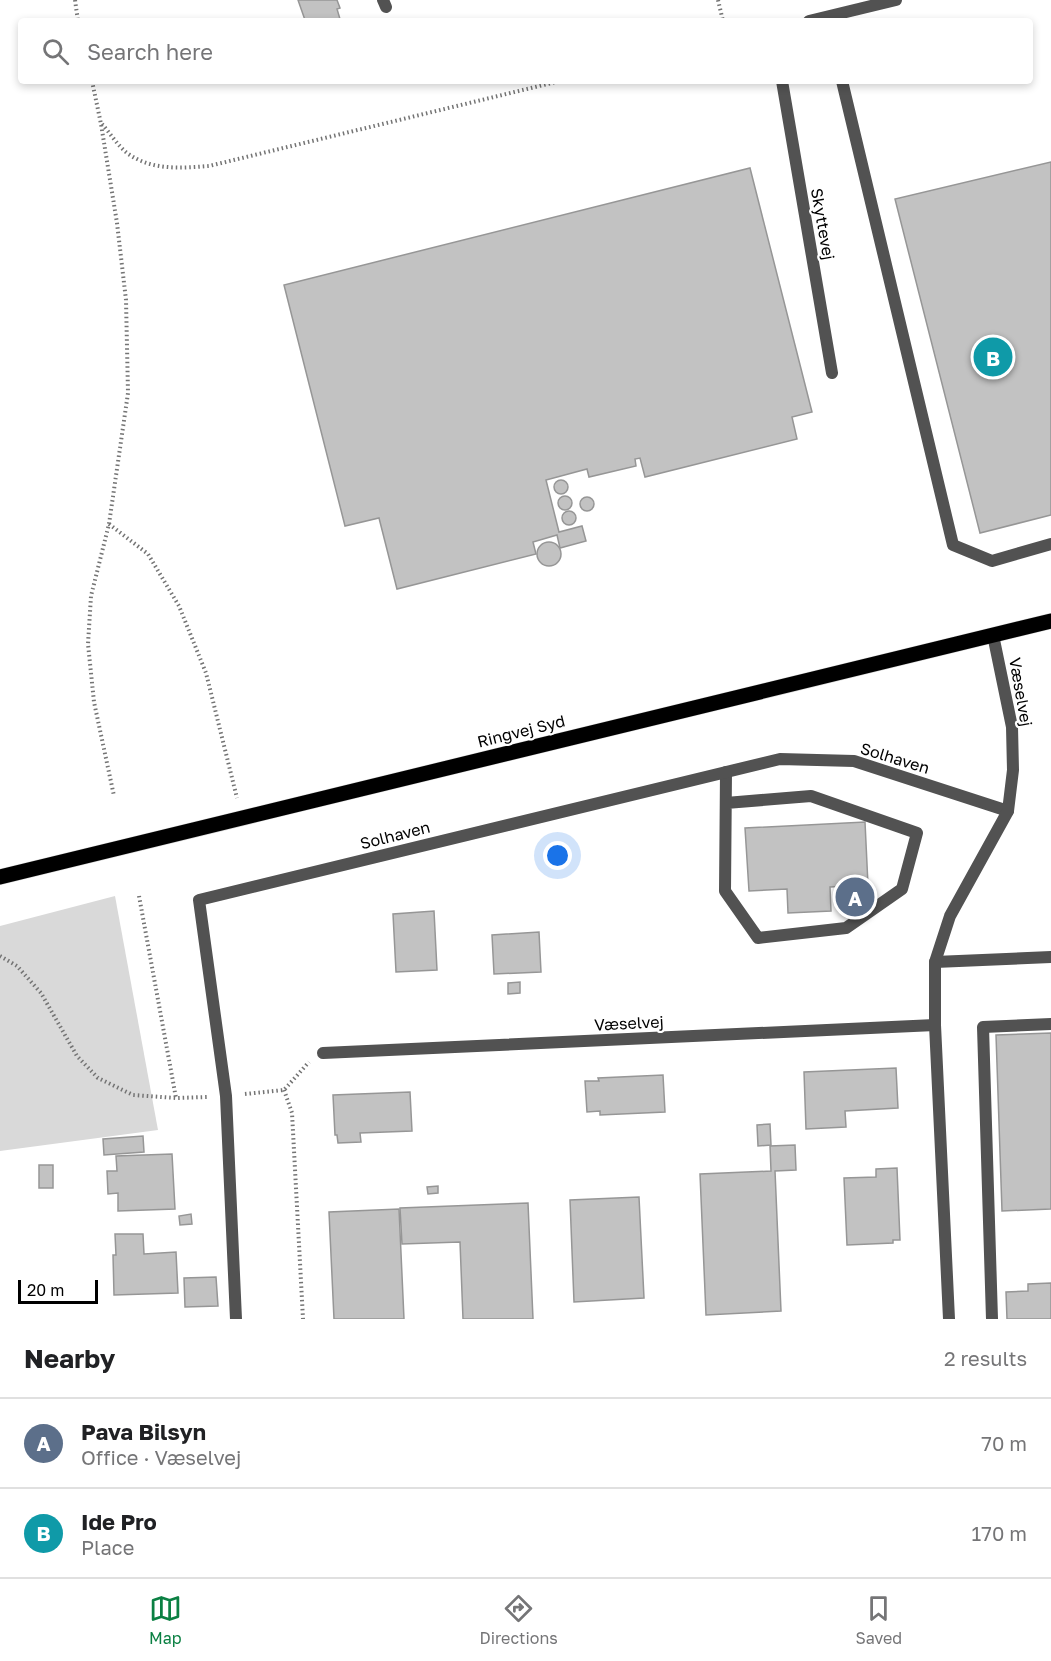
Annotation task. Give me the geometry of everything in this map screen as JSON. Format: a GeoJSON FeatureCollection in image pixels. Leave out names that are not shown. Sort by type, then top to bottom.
{"type":"FeatureCollection","features":[{"type":"Feature","properties":{"kind":"main road","name":"Ringvej Syd"},"geometry":{"type":"LineString","coordinates":[[0,877],[1051,621]]}},
{"type":"Feature","properties":{"kind":"street"},"geometry":{"type":"LineString","coordinates":[[831,18],[896,0]]}},
{"type":"Feature","properties":{"kind":"street","name":"Skyttevej"},"geometry":{"type":"LineString","coordinates":[[783,84],[832,373]]}},
{"type":"Feature","properties":{"kind":"street"},"geometry":{"type":"LineString","coordinates":[[843,84],[953,545],[992,561],[1051,544]]}},
{"type":"Feature","properties":{"kind":"street","name":"Væselvej"},"geometry":{"type":"LineString","coordinates":[[949,1319],[935,1025],[935,962],[950,915],[1008,811],[1013,770],[1012,728],[993,635]]}},
{"type":"Feature","properties":{"kind":"street","name":"Solhaven"},"geometry":{"type":"LineString","coordinates":[[236,1319],[226,1096],[199,900],[780,759],[854,761],[1008,811]]}},
{"type":"Feature","properties":{"kind":"street"},"geometry":{"type":"LineString","coordinates":[[726,772],[725,891],[758,938],[846,928],[902,889],[917,833],[811,796],[726,803]]}},
{"type":"Feature","properties":{"kind":"street"},"geometry":{"type":"LineString","coordinates":[[935,962],[1051,957]]}},
{"type":"Feature","properties":{"kind":"street"},"geometry":{"type":"LineString","coordinates":[[992,1319],[983,1027],[1051,1024]]}},
{"type":"Feature","properties":{"kind":"street","name":"Væselvej"},"geometry":{"type":"LineString","coordinates":[[323,1053],[935,1025]]}},
{"type":"Feature","properties":{"kind":"path"},"geometry":{"type":"LineString","coordinates":[[75,0],[78,18]]}},
{"type":"Feature","properties":{"kind":"path"},"geometry":{"type":"LineString","coordinates":[[718,0],[722,18]]}},
{"type":"Feature","properties":{"kind":"path"},"geometry":{"type":"LineString","coordinates":[[93,84],[117,223],[126,300],[128,393],[109,524],[91,596],[88,644],[93,702],[114,796]]}},
{"type":"Feature","properties":{"kind":"path"},"geometry":{"type":"LineString","coordinates":[[101,124],[126,152],[148,164],[173,169],[210,166],[548,84]]}},
{"type":"Feature","properties":{"kind":"path"},"geometry":{"type":"LineString","coordinates":[[109,524],[148,554],[179,606],[206,673],[242,818]]}},
{"type":"Feature","properties":{"kind":"path"},"geometry":{"type":"LineString","coordinates":[[139,896],[176,1098]]}},
{"type":"Feature","properties":{"kind":"path"},"geometry":{"type":"LineString","coordinates":[[0,956],[17,966],[41,993],[77,1056],[98,1078],[133,1095],[176,1098],[284,1090],[309,1062],[323,1053]]}},
{"type":"Feature","properties":{"kind":"path"},"geometry":{"type":"LineString","coordinates":[[284,1090],[292,1113],[303,1319]]}},
{"type":"Feature","properties":{"kind":"shaded area"},"geometry":{"type":"Polygon","coordinates":[[[115,896],[158,1130],[0,1151],[0,926],[115,896]]]}},
{"type":"Feature","properties":{"kind":"building"},"geometry":{"type":"Polygon","coordinates":[[[298,0],[337,0],[340,18],[304,18],[298,0]]]}},
{"type":"Feature","properties":{"kind":"building"},"geometry":{"type":"Polygon","coordinates":[[[1051,162],[1051,515],[980,533],[895,199],[1051,162]]]}},
{"type":"Feature","properties":{"kind":"building"},"geometry":{"type":"Polygon","coordinates":[[[750,168],[812,412],[792,417],[797,439],[645,477],[640,458],[635,459],[636,466],[589,477],[587,469],[546,480],[559,532],[582,526],[586,541],[560,548],[557,535],[533,542],[536,554],[397,589],[379,518],[345,526],[284,285],[750,168]]]}},
{"type":"Feature","properties":{"kind":"building"},"geometry":{"type":"Polygon","coordinates":[[[561,480],[566,482],[568,487],[566,492],[561,494],[556,492],[554,487],[556,482],[561,480]]]}},
{"type":"Feature","properties":{"kind":"building"},"geometry":{"type":"Polygon","coordinates":[[[562,496],[568,496],[572,503],[568,510],[562,510],[558,506],[558,500],[562,496]]]}},
{"type":"Feature","properties":{"kind":"building"},"geometry":{"type":"Polygon","coordinates":[[[587,497],[592,499],[594,504],[592,509],[587,511],[582,509],[580,504],[582,499],[587,497]]]}},
{"type":"Feature","properties":{"kind":"building"},"geometry":{"type":"Polygon","coordinates":[[[569,511],[574,513],[576,518],[574,523],[569,525],[564,523],[562,518],[564,513],[569,511]]]}},
{"type":"Feature","properties":{"kind":"building"},"geometry":{"type":"Polygon","coordinates":[[[549,542],[557,546],[561,554],[557,562],[549,566],[541,562],[537,554],[541,546],[549,542]]]}},
{"type":"Feature","properties":{"kind":"building"},"geometry":{"type":"Polygon","coordinates":[[[865,822],[868,885],[830,887],[831,911],[788,913],[787,889],[749,891],[745,828],[865,822]]]}},
{"type":"Feature","properties":{"kind":"building"},"geometry":{"type":"Polygon","coordinates":[[[434,911],[437,970],[396,972],[393,914],[434,911]]]}},
{"type":"Feature","properties":{"kind":"building"},"geometry":{"type":"Polygon","coordinates":[[[539,932],[541,972],[494,974],[492,935],[539,932]]]}},
{"type":"Feature","properties":{"kind":"building"},"geometry":{"type":"Polygon","coordinates":[[[520,982],[520,993],[508,994],[508,983],[520,982]]]}},
{"type":"Feature","properties":{"kind":"building"},"geometry":{"type":"Polygon","coordinates":[[[1051,1033],[1051,1209],[1002,1211],[996,1035],[1051,1033]]]}},
{"type":"Feature","properties":{"kind":"building"},"geometry":{"type":"Polygon","coordinates":[[[896,1068],[898,1108],[845,1111],[846,1127],[806,1129],[804,1072],[896,1068]]]}},
{"type":"Feature","properties":{"kind":"building"},"geometry":{"type":"Polygon","coordinates":[[[663,1075],[665,1112],[600,1115],[600,1111],[587,1112],[585,1081],[599,1081],[598,1078],[663,1075]]]}},
{"type":"Feature","properties":{"kind":"building"},"geometry":{"type":"Polygon","coordinates":[[[410,1092],[412,1131],[360,1133],[361,1142],[338,1143],[337,1135],[335,1135],[333,1095],[410,1092]]]}},
{"type":"Feature","properties":{"kind":"building"},"geometry":{"type":"Polygon","coordinates":[[[770,1124],[771,1145],[758,1146],[757,1125],[770,1124]]]}},
{"type":"Feature","properties":{"kind":"building"},"geometry":{"type":"Polygon","coordinates":[[[143,1136],[144,1152],[104,1155],[103,1139],[143,1136]]]}},
{"type":"Feature","properties":{"kind":"building"},"geometry":{"type":"Polygon","coordinates":[[[795,1145],[796,1170],[775,1171],[781,1311],[706,1315],[700,1174],[771,1171],[770,1146],[795,1145]]]}},
{"type":"Feature","properties":{"kind":"building"},"geometry":{"type":"Polygon","coordinates":[[[172,1154],[175,1209],[118,1211],[118,1193],[108,1194],[107,1171],[117,1171],[116,1156],[172,1154]]]}},
{"type":"Feature","properties":{"kind":"building"},"geometry":{"type":"Polygon","coordinates":[[[39,1165],[53,1165],[53,1188],[39,1188],[39,1165]]]}},
{"type":"Feature","properties":{"kind":"building"},"geometry":{"type":"Polygon","coordinates":[[[897,1168],[900,1240],[893,1240],[893,1243],[847,1245],[844,1178],[876,1177],[876,1169],[897,1168]]]}},
{"type":"Feature","properties":{"kind":"building"},"geometry":{"type":"Polygon","coordinates":[[[438,1186],[438,1193],[428,1194],[427,1187],[438,1186]]]}},
{"type":"Feature","properties":{"kind":"building"},"geometry":{"type":"Polygon","coordinates":[[[639,1197],[644,1298],[574,1302],[570,1200],[639,1197]]]}},
{"type":"Feature","properties":{"kind":"building"},"geometry":{"type":"Polygon","coordinates":[[[528,1203],[533,1319],[463,1319],[460,1242],[402,1244],[400,1208],[528,1203]]]}},
{"type":"Feature","properties":{"kind":"building"},"geometry":{"type":"Polygon","coordinates":[[[399,1209],[404,1319],[334,1319],[329,1212],[399,1209]]]}},
{"type":"Feature","properties":{"kind":"building"},"geometry":{"type":"Polygon","coordinates":[[[191,1214],[192,1224],[180,1225],[179,1216],[191,1214]]]}},
{"type":"Feature","properties":{"kind":"building"},"geometry":{"type":"Polygon","coordinates":[[[115,1234],[143,1234],[144,1254],[176,1252],[178,1293],[114,1295],[115,1234]]]}},
{"type":"Feature","properties":{"kind":"building"},"geometry":{"type":"Polygon","coordinates":[[[216,1277],[218,1306],[185,1307],[184,1278],[216,1277]]]}},
{"type":"Feature","properties":{"kind":"building"},"geometry":{"type":"Polygon","coordinates":[[[1051,1283],[1051,1319],[1007,1319],[1006,1292],[1028,1291],[1028,1284],[1051,1283]]]}},
{"type":"Feature","properties":{"kind":"place","name":"Ide Pro"},"geometry":{"type":"Point","coordinates":[993,357]}},
{"type":"Feature","properties":{"kind":"place","name":"Pava Bilsyn"},"geometry":{"type":"Point","coordinates":[855,897]}}]}
